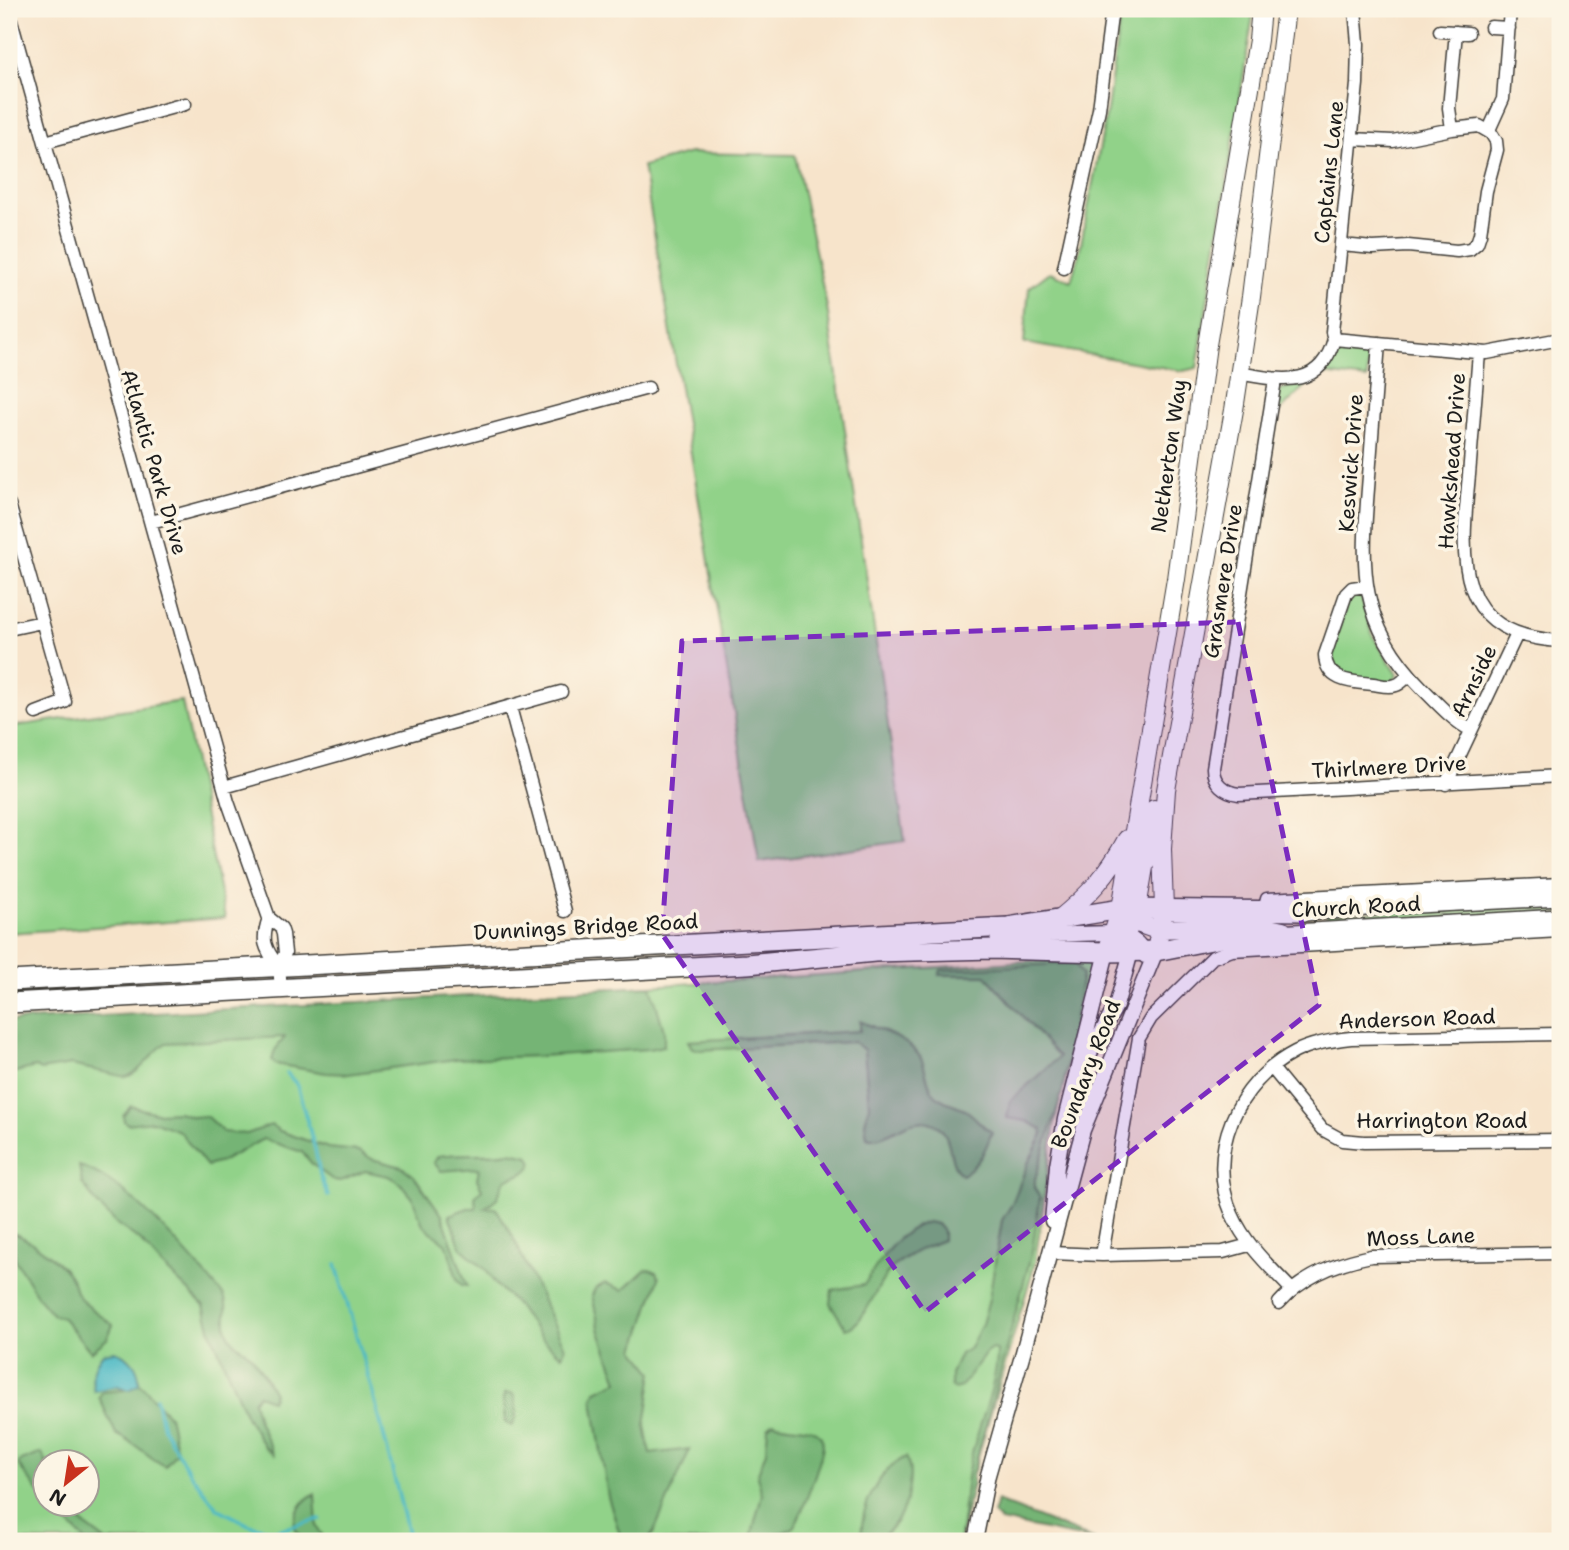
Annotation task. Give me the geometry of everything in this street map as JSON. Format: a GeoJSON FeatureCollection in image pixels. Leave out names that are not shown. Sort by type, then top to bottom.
{"type":"FeatureCollection","features":[{"type":"Feature","properties":{"kind":"highway","name":"Church Road"},"geometry":{"type":"LineString","coordinates":[[1133,930],[1184,909],[1304,911],[1560,896]]}},
{"type":"Feature","properties":{"kind":"highway","name":"Church Road"},"geometry":{"type":"LineString","coordinates":[[1133,930],[1222,938],[1560,919]]}},
{"type":"Feature","properties":{"kind":"highway","name":"Dunnings Bridge Road"},"geometry":{"type":"LineString","coordinates":[[9,1003],[280,977],[944,929],[1007,927],[1057,920],[1133,930]]}},
{"type":"Feature","properties":{"kind":"highway","name":"Dunnings Bridge Road"},"geometry":{"type":"LineString","coordinates":[[9,981],[280,977],[325,986],[747,964],[875,952],[992,949],[1133,930]]}},
{"type":"Feature","properties":{"kind":"main road","name":"Netherton Way"},"geometry":{"type":"LineString","coordinates":[[1133,930],[1132,829],[1176,579],[1202,380],[1261,9]]}},
{"type":"Feature","properties":{"kind":"main road"},"geometry":{"type":"LineString","coordinates":[[1133,930],[1161,849],[1166,790],[1234,410],[1251,297],[1286,9]]}},
{"type":"Feature","properties":{"kind":"main road"},"geometry":{"type":"LineString","coordinates":[[1133,930],[1154,804],[1172,760]]}},
{"type":"Feature","properties":{"kind":"main road"},"geometry":{"type":"LineString","coordinates":[[1057,920],[1090,894],[1103,878],[1132,829]]}},
{"type":"Feature","properties":{"kind":"street"},"geometry":{"type":"LineString","coordinates":[[1064,268],[1099,109],[1112,9]]}},
{"type":"Feature","properties":{"kind":"street","name":"Captains Lane"},"geometry":{"type":"LineString","coordinates":[[1334,338],[1332,332],[1359,61],[1355,9]]}},
{"type":"Feature","properties":{"kind":"street"},"geometry":{"type":"LineString","coordinates":[[1489,130],[1503,99],[1510,10]]}},
{"type":"Feature","properties":{"kind":"street","name":"Atlantic Park Drive"},"geometry":{"type":"LineString","coordinates":[[9,13],[223,787],[270,918],[281,928],[283,934],[285,953],[280,977]]}},
{"type":"Feature","properties":{"kind":"street"},"geometry":{"type":"LineString","coordinates":[[1491,27],[1509,28]]}},
{"type":"Feature","properties":{"kind":"street"},"geometry":{"type":"LineString","coordinates":[[1440,31],[1462,33],[1449,108],[1452,129]]}},
{"type":"Feature","properties":{"kind":"street"},"geometry":{"type":"LineString","coordinates":[[45,142],[185,104]]}},
{"type":"Feature","properties":{"kind":"street"},"geometry":{"type":"LineString","coordinates":[[1342,245],[1373,248],[1408,246],[1466,251],[1474,246],[1480,234],[1486,191],[1497,150],[1496,141],[1489,130],[1474,126],[1393,141],[1352,139]]}},
{"type":"Feature","properties":{"kind":"street"},"geometry":{"type":"LineString","coordinates":[[1238,373],[1275,380],[1294,380],[1312,373],[1326,358],[1334,338],[1479,353],[1504,351],[1560,339]]}},
{"type":"Feature","properties":{"kind":"street","name":"Keswick Drive"},"geometry":{"type":"LineString","coordinates":[[1380,343],[1363,554],[1370,605],[1383,639],[1395,659],[1458,722],[1471,730]]}},
{"type":"Feature","properties":{"kind":"street","name":"Hawkshead Drive"},"geometry":{"type":"LineString","coordinates":[[1479,353],[1464,522],[1465,567],[1472,591],[1485,611],[1505,628],[1517,634]]}},
{"type":"Feature","properties":{"kind":"street","name":"Grasmere Drive"},"geometry":{"type":"LineString","coordinates":[[1221,787],[1214,777],[1213,768],[1275,380]]}},
{"type":"Feature","properties":{"kind":"street"},"geometry":{"type":"LineString","coordinates":[[150,522],[648,388]]}},
{"type":"Feature","properties":{"kind":"street"},"geometry":{"type":"LineString","coordinates":[[9,504],[65,702],[36,713]]}},
{"type":"Feature","properties":{"kind":"street"},"geometry":{"type":"LineString","coordinates":[[1366,586],[1353,587],[1346,594],[1325,654],[1326,664],[1332,673],[1343,680],[1387,686],[1396,685],[1409,675]]}},
{"type":"Feature","properties":{"kind":"street"},"geometry":{"type":"LineString","coordinates":[[9,629],[42,622]]}},
{"type":"Feature","properties":{"kind":"street","name":"Arnside"},"geometry":{"type":"LineString","coordinates":[[1446,783],[1517,634],[1535,640],[1560,641]]}},
{"type":"Feature","properties":{"kind":"street"},"geometry":{"type":"LineString","coordinates":[[223,787],[561,692]]}},
{"type":"Feature","properties":{"kind":"street"},"geometry":{"type":"LineString","coordinates":[[510,707],[565,911]]}},
{"type":"Feature","properties":{"kind":"street","name":"Thirlmere Drive"},"geometry":{"type":"LineString","coordinates":[[1221,787],[1239,794],[1560,776]]}},
{"type":"Feature","properties":{"kind":"street","name":"Church Road"},"geometry":{"type":"LineString","coordinates":[[1264,910],[1267,899],[1560,884]]}},
{"type":"Feature","properties":{"kind":"street","name":"Atlantic Park Drive"},"geometry":{"type":"LineString","coordinates":[[270,918],[263,934],[269,955],[280,977]]}},
{"type":"Feature","properties":{"kind":"street"},"geometry":{"type":"LineString","coordinates":[[944,929],[980,937],[1133,930],[1116,1006],[1072,1086]]}},
{"type":"Feature","properties":{"kind":"street","name":"Boundary Road"},"geometry":{"type":"LineString","coordinates":[[975,1541],[988,1475],[1083,1130],[1146,980],[1133,930]]}},
{"type":"Feature","properties":{"kind":"street","name":"Boundary Road"},"geometry":{"type":"LineString","coordinates":[[1050,1253],[1057,1165],[1072,1086],[1133,930]]}},
{"type":"Feature","properties":{"kind":"street","name":"Church Road"},"geometry":{"type":"LineString","coordinates":[[1102,1255],[1139,1038],[1151,1018],[1213,957],[1232,950],[1560,930]]}},
{"type":"Feature","properties":{"kind":"street","name":"Anderson Road"},"geometry":{"type":"LineString","coordinates":[[1250,1245],[1232,1214],[1223,1186],[1222,1151],[1231,1120],[1247,1093],[1272,1068],[1295,1052],[1324,1041],[1351,1038],[1560,1034]]}},
{"type":"Feature","properties":{"kind":"street","name":"Harrington Road"},"geometry":{"type":"LineString","coordinates":[[1272,1068],[1322,1129],[1342,1140],[1560,1140]]}},
{"type":"Feature","properties":{"kind":"street"},"geometry":{"type":"LineString","coordinates":[[1050,1253],[1102,1255],[1223,1252],[1250,1245],[1291,1289]]}},
{"type":"Feature","properties":{"kind":"street","name":"Moss Lane"},"geometry":{"type":"LineString","coordinates":[[1279,1303],[1291,1289],[1341,1262],[1371,1256],[1560,1253]]}},
{"type":"Feature","properties":{"kind":"highlighted area"},"geometry":{"type":"Polygon","coordinates":[[[1238,622],[1319,1005],[925,1312],[662,934],[682,641],[1238,622]]]}},
{"type":"Feature","properties":{"kind":"green space"},"geometry":{"type":"Polygon","coordinates":[[[1121,9],[1254,9],[1197,368],[1183,371],[1024,343],[1029,288],[1050,272],[1071,281],[1079,254],[1107,110],[1121,9]]]}},
{"type":"Feature","properties":{"kind":"green space"},"geometry":{"type":"Polygon","coordinates":[[[690,153],[795,155],[827,307],[905,841],[759,862],[643,166],[690,153]]]}},
{"type":"Feature","properties":{"kind":"green space"},"geometry":{"type":"Polygon","coordinates":[[[1345,348],[1364,350],[1368,354],[1367,379],[1322,374],[1338,351],[1345,348]]]}},
{"type":"Feature","properties":{"kind":"green space"},"geometry":{"type":"Polygon","coordinates":[[[1309,382],[1272,419],[1279,390],[1309,382]]]}},
{"type":"Feature","properties":{"kind":"green space"},"geometry":{"type":"Polygon","coordinates":[[[1359,591],[1373,636],[1398,675],[1391,683],[1347,676],[1334,669],[1331,655],[1349,596],[1359,591]]]}},
{"type":"Feature","properties":{"kind":"green space"},"geometry":{"type":"Polygon","coordinates":[[[182,701],[225,918],[9,933],[9,727],[182,701]]]}},
{"type":"Feature","properties":{"kind":"green space"},"geometry":{"type":"Polygon","coordinates":[[[1560,902],[1560,913],[1456,919],[1442,909],[1560,902]]]}},
{"type":"Feature","properties":{"kind":"green space"},"geometry":{"type":"Polygon","coordinates":[[[1438,909],[1452,919],[1327,926],[1327,915],[1438,909]]]}},
{"type":"Feature","properties":{"kind":"green space"},"geometry":{"type":"Polygon","coordinates":[[[1094,957],[1055,1122],[1035,1262],[969,1488],[961,1541],[9,1541],[9,1028],[1094,957]]]}},
{"type":"Feature","properties":{"kind":"green space"},"geometry":{"type":"Polygon","coordinates":[[[1075,963],[1082,975],[1063,1089],[1035,1179],[1035,1189],[1040,1198],[1032,1252],[972,1476],[973,1483],[959,1541],[968,1471],[994,1379],[997,1350],[992,1349],[986,1353],[961,1387],[955,1389],[951,1386],[951,1374],[960,1354],[970,1348],[982,1324],[989,1299],[1002,1220],[1012,1204],[1043,1134],[1042,1129],[1026,1121],[1007,1118],[1010,1101],[1059,1057],[985,975],[939,975],[941,970],[1075,963]]]}},
{"type":"Feature","properties":{"kind":"green space"},"geometry":{"type":"Polygon","coordinates":[[[651,986],[664,1031],[664,1046],[649,1049],[456,1059],[348,1074],[275,1064],[272,1060],[275,1050],[285,1037],[166,1043],[137,1071],[126,1077],[71,1065],[41,1070],[35,1067],[9,1074],[9,1021],[651,986]]]}},
{"type":"Feature","properties":{"kind":"green space"},"geometry":{"type":"Polygon","coordinates":[[[860,1021],[913,1048],[923,1063],[934,1093],[967,1111],[992,1132],[981,1156],[968,1171],[962,1175],[957,1169],[943,1132],[929,1122],[913,1123],[880,1137],[867,1137],[865,1123],[869,1105],[864,1050],[854,1042],[700,1050],[692,1048],[688,1041],[860,1031],[860,1021]]]}},
{"type":"Feature","properties":{"kind":"green space"},"geometry":{"type":"Polygon","coordinates":[[[131,1106],[156,1113],[179,1112],[193,1117],[206,1116],[223,1132],[247,1134],[271,1125],[280,1131],[328,1148],[359,1151],[372,1159],[402,1167],[414,1176],[442,1215],[467,1286],[457,1279],[447,1245],[423,1225],[412,1197],[400,1183],[388,1176],[365,1171],[341,1181],[333,1180],[313,1165],[302,1152],[263,1139],[221,1162],[207,1166],[179,1131],[153,1121],[127,1124],[123,1115],[131,1106]]]}},
{"type":"Feature","properties":{"kind":"green space"},"geometry":{"type":"Polygon","coordinates":[[[510,1152],[529,1156],[533,1162],[525,1172],[505,1180],[497,1198],[485,1208],[496,1208],[511,1233],[565,1348],[562,1356],[546,1343],[486,1270],[461,1248],[449,1215],[476,1208],[475,1197],[482,1189],[477,1179],[479,1168],[441,1171],[434,1163],[438,1156],[510,1152]]]}},
{"type":"Feature","properties":{"kind":"green space"},"geometry":{"type":"Polygon","coordinates":[[[79,1166],[98,1174],[137,1203],[224,1296],[228,1333],[254,1360],[274,1393],[271,1400],[258,1395],[253,1401],[273,1454],[265,1448],[246,1416],[211,1332],[204,1306],[140,1240],[118,1225],[98,1205],[82,1183],[79,1166]]]}},
{"type":"Feature","properties":{"kind":"green space"},"geometry":{"type":"Polygon","coordinates":[[[927,1222],[937,1224],[943,1231],[943,1240],[909,1256],[891,1269],[859,1320],[846,1329],[830,1303],[832,1290],[864,1285],[898,1239],[916,1226],[927,1222]]]}},
{"type":"Feature","properties":{"kind":"green space"},"geometry":{"type":"Polygon","coordinates":[[[9,1232],[35,1245],[54,1260],[69,1275],[83,1302],[113,1325],[107,1339],[91,1352],[62,1317],[53,1315],[40,1300],[16,1261],[9,1232]]]}},
{"type":"Feature","properties":{"kind":"green space"},"geometry":{"type":"Polygon","coordinates":[[[649,1269],[657,1272],[659,1278],[635,1350],[653,1372],[645,1425],[650,1454],[690,1449],[653,1534],[646,1541],[622,1541],[608,1497],[593,1400],[596,1391],[618,1381],[600,1332],[592,1295],[595,1289],[605,1283],[623,1290],[649,1269]]]}},
{"type":"Feature","properties":{"kind":"green space"},"geometry":{"type":"Polygon","coordinates":[[[139,1382],[169,1416],[177,1451],[165,1466],[116,1434],[99,1397],[102,1392],[125,1390],[139,1382]]]}},
{"type":"Feature","properties":{"kind":"green space"},"geometry":{"type":"Polygon","coordinates":[[[505,1394],[514,1394],[516,1410],[516,1419],[512,1426],[506,1423],[503,1401],[505,1394]]]}},
{"type":"Feature","properties":{"kind":"green space"},"geometry":{"type":"Polygon","coordinates":[[[774,1423],[817,1432],[823,1441],[822,1452],[806,1501],[793,1527],[773,1534],[768,1541],[750,1541],[762,1494],[757,1476],[766,1451],[768,1428],[774,1423]]]}},
{"type":"Feature","properties":{"kind":"green space"},"geometry":{"type":"Polygon","coordinates":[[[32,1457],[32,1483],[19,1466],[19,1462],[32,1457]]]}},
{"type":"Feature","properties":{"kind":"green space"},"geometry":{"type":"Polygon","coordinates":[[[906,1457],[910,1470],[909,1486],[901,1514],[878,1541],[862,1541],[864,1517],[872,1493],[886,1472],[906,1457]]]}},
{"type":"Feature","properties":{"kind":"green space"},"geometry":{"type":"Polygon","coordinates":[[[315,1494],[317,1527],[326,1541],[305,1541],[295,1527],[295,1517],[300,1507],[315,1494]]]}},
{"type":"Feature","properties":{"kind":"green space"},"geometry":{"type":"Polygon","coordinates":[[[997,1501],[1095,1540],[1001,1521],[993,1514],[997,1501]]]}},
{"type":"Feature","properties":{"kind":"green space"},"geometry":{"type":"Polygon","coordinates":[[[62,1518],[79,1518],[106,1541],[86,1541],[62,1518]]]}},
{"type":"Feature","properties":{"kind":"water"},"geometry":{"type":"Polygon","coordinates":[[[114,1351],[133,1363],[139,1384],[129,1390],[118,1386],[94,1391],[93,1376],[97,1362],[103,1353],[114,1351]]]}},
{"type":"Feature","properties":{"kind":"waterway"},"geometry":{"type":"LineString","coordinates":[[287,1073],[297,1085],[328,1196]]}},
{"type":"Feature","properties":{"kind":"waterway"},"geometry":{"type":"LineString","coordinates":[[336,1264],[378,1412],[410,1541]]}},
{"type":"Feature","properties":{"kind":"waterway"},"geometry":{"type":"LineString","coordinates":[[156,1398],[163,1428],[190,1473],[217,1508],[249,1525],[274,1531],[320,1519]]}}]}
